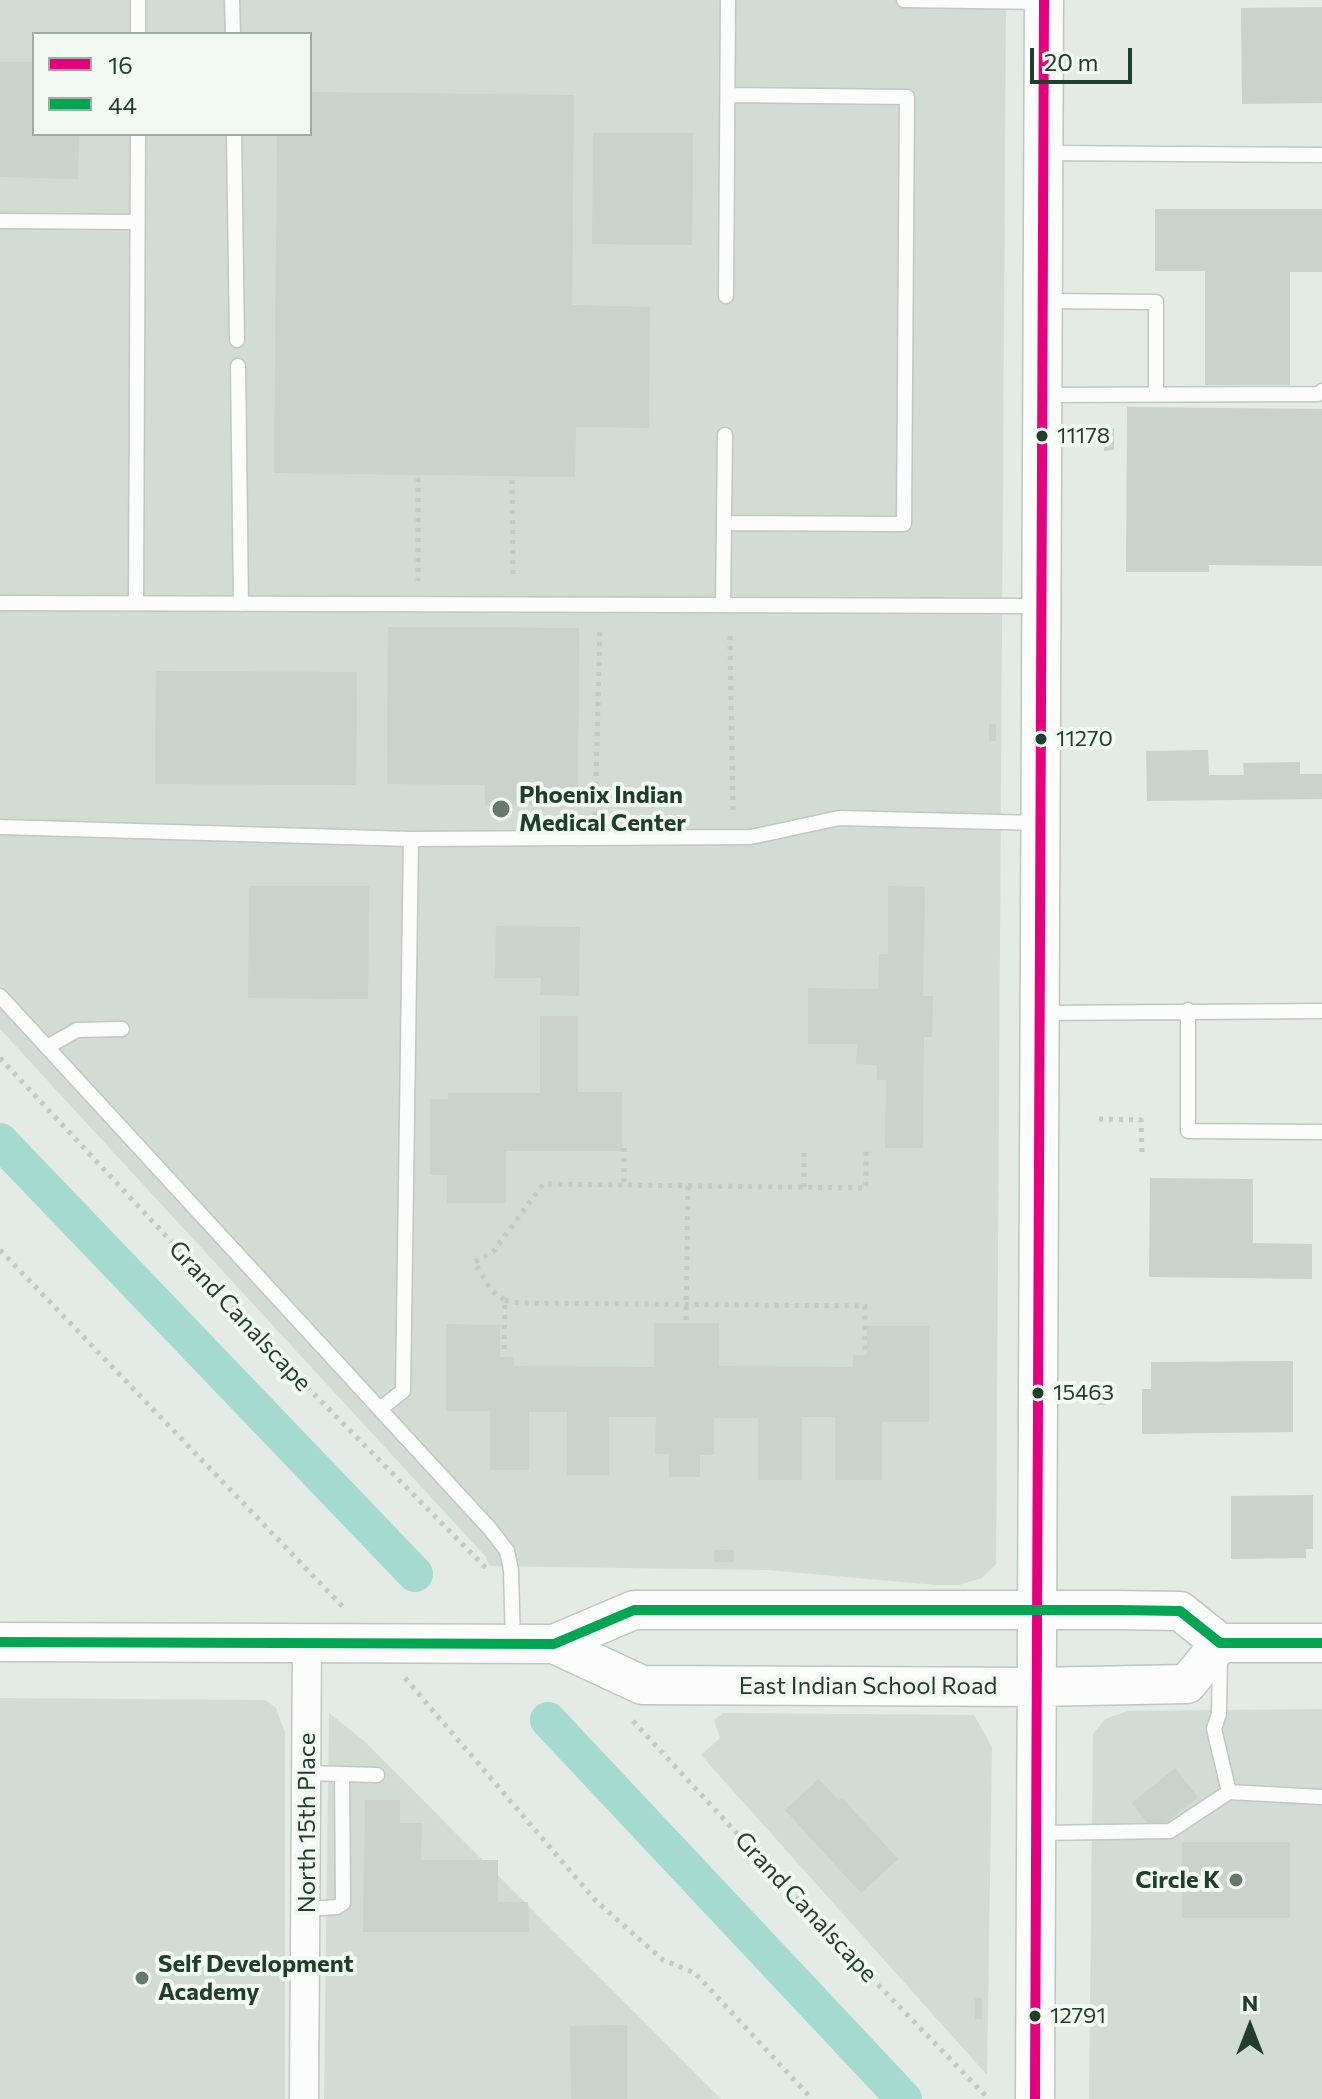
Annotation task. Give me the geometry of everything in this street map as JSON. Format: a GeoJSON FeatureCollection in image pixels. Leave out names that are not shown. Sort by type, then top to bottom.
{"type":"FeatureCollection","features":[{"type":"Feature","properties":{"kind":"main road"},"geometry":{"type":"LineString","coordinates":[[1035,2099],[1044,1]]}},
{"type":"Feature","properties":{"kind":"main road","name":"East Indian School Road"},"geometry":{"type":"LineString","coordinates":[[0,1642],[554,1644],[634,1610],[1035,1610],[1180,1611],[1220,1643],[1187,1684],[1035,1687],[642,1685],[554,1644]]}},
{"type":"Feature","properties":{"kind":"main road"},"geometry":{"type":"LineString","coordinates":[[1220,1643],[1322,1643]]}},
{"type":"Feature","properties":{"kind":"street","name":"North 15th Place"},"geometry":{"type":"LineString","coordinates":[[304,2099],[307,1643]]}},
{"type":"Feature","properties":{"kind":"lane"},"geometry":{"type":"LineString","coordinates":[[138,0],[138,32]]}},
{"type":"Feature","properties":{"kind":"lane"},"geometry":{"type":"LineString","coordinates":[[232,0],[233,32]]}},
{"type":"Feature","properties":{"kind":"lane"},"geometry":{"type":"LineString","coordinates":[[726,296],[728,0]]}},
{"type":"Feature","properties":{"kind":"lane"},"geometry":{"type":"LineString","coordinates":[[904,0],[1044,1]]}},
{"type":"Feature","properties":{"kind":"lane"},"geometry":{"type":"LineString","coordinates":[[724,523],[904,524],[907,97],[728,95]]}},
{"type":"Feature","properties":{"kind":"lane"},"geometry":{"type":"LineString","coordinates":[[136,603],[138,136]]}},
{"type":"Feature","properties":{"kind":"lane"},"geometry":{"type":"LineString","coordinates":[[234,136],[237,340]]}},
{"type":"Feature","properties":{"kind":"lane"},"geometry":{"type":"LineString","coordinates":[[1043,153],[1322,155]]}},
{"type":"Feature","properties":{"kind":"lane"},"geometry":{"type":"LineString","coordinates":[[0,221],[137,222]]}},
{"type":"Feature","properties":{"kind":"lane"},"geometry":{"type":"LineString","coordinates":[[1043,301],[1156,302],[1156,394]]}},
{"type":"Feature","properties":{"kind":"lane"},"geometry":{"type":"LineString","coordinates":[[238,366],[241,604]]}},
{"type":"Feature","properties":{"kind":"lane"},"geometry":{"type":"LineString","coordinates":[[1042,395],[1322,391]]}},
{"type":"Feature","properties":{"kind":"lane"},"geometry":{"type":"LineString","coordinates":[[723,605],[725,435]]}},
{"type":"Feature","properties":{"kind":"lane"},"geometry":{"type":"LineString","coordinates":[[0,603],[1041,606]]}},
{"type":"Feature","properties":{"kind":"lane"},"geometry":{"type":"LineString","coordinates":[[0,827],[411,839],[751,837],[839,818],[1040,823]]}},
{"type":"Feature","properties":{"kind":"lane"},"geometry":{"type":"LineString","coordinates":[[380,1409],[403,1391],[411,839]]}},
{"type":"Feature","properties":{"kind":"lane"},"geometry":{"type":"LineString","coordinates":[[0,996],[507,1551],[511,1570],[513,1644]]}},
{"type":"Feature","properties":{"kind":"lane"},"geometry":{"type":"LineString","coordinates":[[1188,1010],[1188,1131],[1322,1132]]}},
{"type":"Feature","properties":{"kind":"lane"},"geometry":{"type":"LineString","coordinates":[[1038,1013],[1322,1011]]}},
{"type":"Feature","properties":{"kind":"lane"},"geometry":{"type":"LineString","coordinates":[[47,1047],[77,1030],[122,1029]]}},
{"type":"Feature","properties":{"kind":"lane"},"geometry":{"type":"LineString","coordinates":[[1220,1643],[1219,1714],[1214,1729],[1229,1792]]}},
{"type":"Feature","properties":{"kind":"lane"},"geometry":{"type":"LineString","coordinates":[[307,1773],[377,1775]]}},
{"type":"Feature","properties":{"kind":"lane"},"geometry":{"type":"LineString","coordinates":[[306,1909],[337,1907],[343,1903],[342,1774]]}},
{"type":"Feature","properties":{"kind":"lane"},"geometry":{"type":"LineString","coordinates":[[1035,1833],[1170,1831],[1229,1792],[1322,1797]]}},
{"type":"Feature","properties":{"kind":"path"},"geometry":{"type":"LineString","coordinates":[[418,478],[418,586]]}},
{"type":"Feature","properties":{"kind":"path"},"geometry":{"type":"LineString","coordinates":[[512,480],[513,574]]}},
{"type":"Feature","properties":{"kind":"path"},"geometry":{"type":"LineString","coordinates":[[595,816],[600,622]]}},
{"type":"Feature","properties":{"kind":"path"},"geometry":{"type":"LineString","coordinates":[[730,636],[733,814]]}},
{"type":"Feature","properties":{"kind":"path","name":"Grand Canalscape"},"geometry":{"type":"LineString","coordinates":[[0,1058],[306,1386],[486,1568]]}},
{"type":"Feature","properties":{"kind":"path"},"geometry":{"type":"LineString","coordinates":[[1099,1119],[1141,1120],[1142,1153]]}},
{"type":"Feature","properties":{"kind":"path"},"geometry":{"type":"LineString","coordinates":[[804,1147],[804,1187]]}},
{"type":"Feature","properties":{"kind":"path"},"geometry":{"type":"LineString","coordinates":[[624,1148],[624,1185]]}},
{"type":"Feature","properties":{"kind":"path"},"geometry":{"type":"LineString","coordinates":[[865,1353],[865,1306],[519,1303],[505,1300],[492,1291],[474,1262],[493,1252],[543,1184],[866,1188],[866,1148]]}},
{"type":"Feature","properties":{"kind":"path"},"geometry":{"type":"LineString","coordinates":[[686,1320],[688,1186]]}},
{"type":"Feature","properties":{"kind":"path"},"geometry":{"type":"LineString","coordinates":[[0,1250],[201,1463],[318,1579]]}},
{"type":"Feature","properties":{"kind":"path"},"geometry":{"type":"LineString","coordinates":[[504,1349],[505,1300]]}},
{"type":"Feature","properties":{"kind":"path"},"geometry":{"type":"LineString","coordinates":[[435,1713],[596,1901],[663,1960],[695,1973],[812,2099]]}},
{"type":"Feature","properties":{"kind":"path","name":"Grand Canalscape"},"geometry":{"type":"LineString","coordinates":[[629,1717],[986,2096]]}},
{"type":"Feature","properties":{"kind":"shaded area","name":"Phoenix Indian Medical Center"},"geometry":{"type":"Polygon","coordinates":[[[0,0],[1006,0],[996,1564],[982,1578],[959,1585],[936,1585],[768,1570],[489,1566],[486,1557],[0,1029],[0,0]]]}},
{"type":"Feature","properties":{"kind":"shaded area","name":"Self Development Academy"},"geometry":{"type":"Polygon","coordinates":[[[0,1698],[265,1700],[276,1708],[285,1733],[285,2099],[0,2099],[0,1698]]]}},
{"type":"Feature","properties":{"kind":"shaded area"},"geometry":{"type":"Polygon","coordinates":[[[1322,1709],[1322,2099],[1089,2099],[1093,1734],[1105,1719],[1128,1711],[1322,1709]]]}},
{"type":"Feature","properties":{"kind":"shaded area"},"geometry":{"type":"Polygon","coordinates":[[[329,1713],[363,1740],[721,2099],[324,2099],[329,1713]]]}},
{"type":"Feature","properties":{"kind":"shaded area"},"geometry":{"type":"Polygon","coordinates":[[[723,1713],[974,1715],[992,1747],[987,2075],[701,1755],[720,1738],[714,1720],[723,1713]]]}},
{"type":"Feature","properties":{"kind":"building"},"geometry":{"type":"Polygon","coordinates":[[[1322,7],[1322,103],[1242,104],[1241,8],[1322,7]]]}},
{"type":"Feature","properties":{"kind":"building"},"geometry":{"type":"Polygon","coordinates":[[[0,62],[32,62],[32,136],[79,136],[78,179],[0,177],[0,62]]]}},
{"type":"Feature","properties":{"kind":"building"},"geometry":{"type":"Polygon","coordinates":[[[312,92],[574,95],[572,305],[650,307],[649,428],[576,427],[575,477],[274,473],[277,136],[312,136],[312,92]]]}},
{"type":"Feature","properties":{"kind":"building"},"geometry":{"type":"Polygon","coordinates":[[[593,133],[693,133],[692,245],[592,244],[593,133]]]}},
{"type":"Feature","properties":{"kind":"building"},"geometry":{"type":"Polygon","coordinates":[[[1155,209],[1322,209],[1322,272],[1290,272],[1290,385],[1205,385],[1205,271],[1155,271],[1155,209]]]}},
{"type":"Feature","properties":{"kind":"building"},"geometry":{"type":"Polygon","coordinates":[[[1127,407],[1322,409],[1322,566],[1209,565],[1209,572],[1126,572],[1127,407]]]}},
{"type":"Feature","properties":{"kind":"building"},"geometry":{"type":"Polygon","coordinates":[[[1114,428],[1114,450],[1104,451],[1104,434],[1114,428]]]}},
{"type":"Feature","properties":{"kind":"building"},"geometry":{"type":"Polygon","coordinates":[[[388,627],[579,628],[578,805],[485,805],[485,785],[387,784],[388,627]]]}},
{"type":"Feature","properties":{"kind":"building"},"geometry":{"type":"Polygon","coordinates":[[[156,671],[357,672],[356,785],[155,784],[156,671]]]}},
{"type":"Feature","properties":{"kind":"building"},"geometry":{"type":"Polygon","coordinates":[[[989,724],[996,724],[996,741],[989,741],[989,724]]]}},
{"type":"Feature","properties":{"kind":"building"},"geometry":{"type":"Polygon","coordinates":[[[1208,750],[1209,775],[1244,775],[1243,763],[1300,762],[1300,774],[1322,774],[1322,799],[1147,801],[1146,751],[1208,750]]]}},
{"type":"Feature","properties":{"kind":"building"},"geometry":{"type":"Polygon","coordinates":[[[249,886],[369,886],[368,999],[248,998],[249,886]]]}},
{"type":"Feature","properties":{"kind":"building"},"geometry":{"type":"Polygon","coordinates":[[[888,886],[925,887],[923,996],[933,996],[932,1037],[924,1037],[923,1148],[885,1148],[886,1080],[877,1080],[877,1065],[856,1064],[857,1044],[808,1044],[808,988],[878,989],[879,954],[888,954],[888,886]]]}},
{"type":"Feature","properties":{"kind":"building"},"geometry":{"type":"Polygon","coordinates":[[[496,926],[580,927],[579,996],[540,995],[541,978],[495,978],[496,926]]]}},
{"type":"Feature","properties":{"kind":"building"},"geometry":{"type":"Polygon","coordinates":[[[540,1016],[578,1016],[578,1092],[622,1092],[622,1151],[506,1151],[506,1203],[447,1203],[447,1175],[430,1175],[430,1099],[448,1099],[448,1093],[540,1093],[540,1016]]]}},
{"type":"Feature","properties":{"kind":"building"},"geometry":{"type":"Polygon","coordinates":[[[1150,1178],[1253,1179],[1253,1243],[1312,1244],[1312,1279],[1149,1277],[1150,1178]]]}},
{"type":"Feature","properties":{"kind":"building"},"geometry":{"type":"Polygon","coordinates":[[[654,1323],[719,1323],[719,1366],[853,1367],[853,1355],[867,1355],[867,1326],[929,1326],[929,1422],[882,1422],[882,1480],[835,1480],[835,1417],[802,1417],[802,1480],[758,1480],[758,1418],[714,1418],[714,1455],[700,1455],[700,1477],[669,1477],[669,1454],[655,1454],[656,1417],[609,1417],[609,1475],[567,1475],[567,1412],[529,1412],[529,1470],[490,1470],[490,1411],[446,1411],[446,1324],[500,1325],[500,1357],[514,1357],[514,1366],[654,1367],[654,1323]]]}},
{"type":"Feature","properties":{"kind":"building"},"geometry":{"type":"Polygon","coordinates":[[[1293,1361],[1293,1432],[1142,1434],[1142,1389],[1151,1389],[1151,1362],[1293,1361]]]}},
{"type":"Feature","properties":{"kind":"building"},"geometry":{"type":"Polygon","coordinates":[[[1106,1384],[1106,1405],[1097,1405],[1097,1390],[1106,1384]]]}},
{"type":"Feature","properties":{"kind":"building"},"geometry":{"type":"Polygon","coordinates":[[[1313,1495],[1313,1549],[1306,1549],[1306,1558],[1231,1559],[1231,1496],[1313,1495]]]}},
{"type":"Feature","properties":{"kind":"building"},"geometry":{"type":"Polygon","coordinates":[[[714,1550],[734,1550],[734,1562],[714,1562],[714,1550]]]}},
{"type":"Feature","properties":{"kind":"building"},"geometry":{"type":"Polygon","coordinates":[[[1175,1768],[1198,1797],[1154,1832],[1132,1803],[1175,1768]]]}},
{"type":"Feature","properties":{"kind":"building"},"geometry":{"type":"Polygon","coordinates":[[[819,1779],[839,1801],[842,1798],[898,1859],[861,1893],[785,1810],[819,1779]]]}},
{"type":"Feature","properties":{"kind":"building"},"geometry":{"type":"Polygon","coordinates":[[[365,1800],[400,1800],[400,1823],[422,1823],[421,1860],[498,1860],[498,1902],[528,1902],[529,1932],[363,1932],[365,1800]]]}},
{"type":"Feature","properties":{"kind":"building","name":"Circle K"},"geometry":{"type":"Polygon","coordinates":[[[1182,1842],[1290,1842],[1290,1918],[1182,1918],[1182,1842]]]}},
{"type":"Feature","properties":{"kind":"building"},"geometry":{"type":"Polygon","coordinates":[[[975,1998],[982,1998],[982,2019],[975,2019],[975,1998]]]}},
{"type":"Feature","properties":{"kind":"building"},"geometry":{"type":"Polygon","coordinates":[[[627,2025],[627,2099],[571,2099],[570,2026],[627,2025]]]}},
{"type":"Feature","properties":{"kind":"waterway"},"geometry":{"type":"LineString","coordinates":[[0,1141],[415,1574]]}},
{"type":"Feature","properties":{"kind":"waterway"},"geometry":{"type":"LineString","coordinates":[[548,1720],[904,2099]]}},
{"type":"Feature","properties":{"kind":"transit line","name":"16"},"geometry":{"type":"LineString","coordinates":[[1035,2099],[1044,0]]}},
{"type":"Feature","properties":{"kind":"transit line","name":"44"},"geometry":{"type":"LineString","coordinates":[[0,1642],[554,1644],[634,1610],[1117,1610],[1180,1611],[1220,1643],[1322,1643]]}},
{"type":"Feature","properties":{"kind":"place","name":"11178"},"geometry":{"type":"Point","coordinates":[1042,436]}},
{"type":"Feature","properties":{"kind":"place","name":"11270"},"geometry":{"type":"Point","coordinates":[1041,739]}},
{"type":"Feature","properties":{"kind":"place","name":"Phoenix Indian Medical Center"},"geometry":{"type":"Point","coordinates":[501,809]}},
{"type":"Feature","properties":{"kind":"place","name":"15463"},"geometry":{"type":"Point","coordinates":[1038,1393]}},
{"type":"Feature","properties":{"kind":"place","name":"Circle K"},"geometry":{"type":"Point","coordinates":[1236,1880]}},
{"type":"Feature","properties":{"kind":"place","name":"Self Development Academy"},"geometry":{"type":"Point","coordinates":[142,1978]}},
{"type":"Feature","properties":{"kind":"place","name":"12791"},"geometry":{"type":"Point","coordinates":[1035,2016]}}]}
